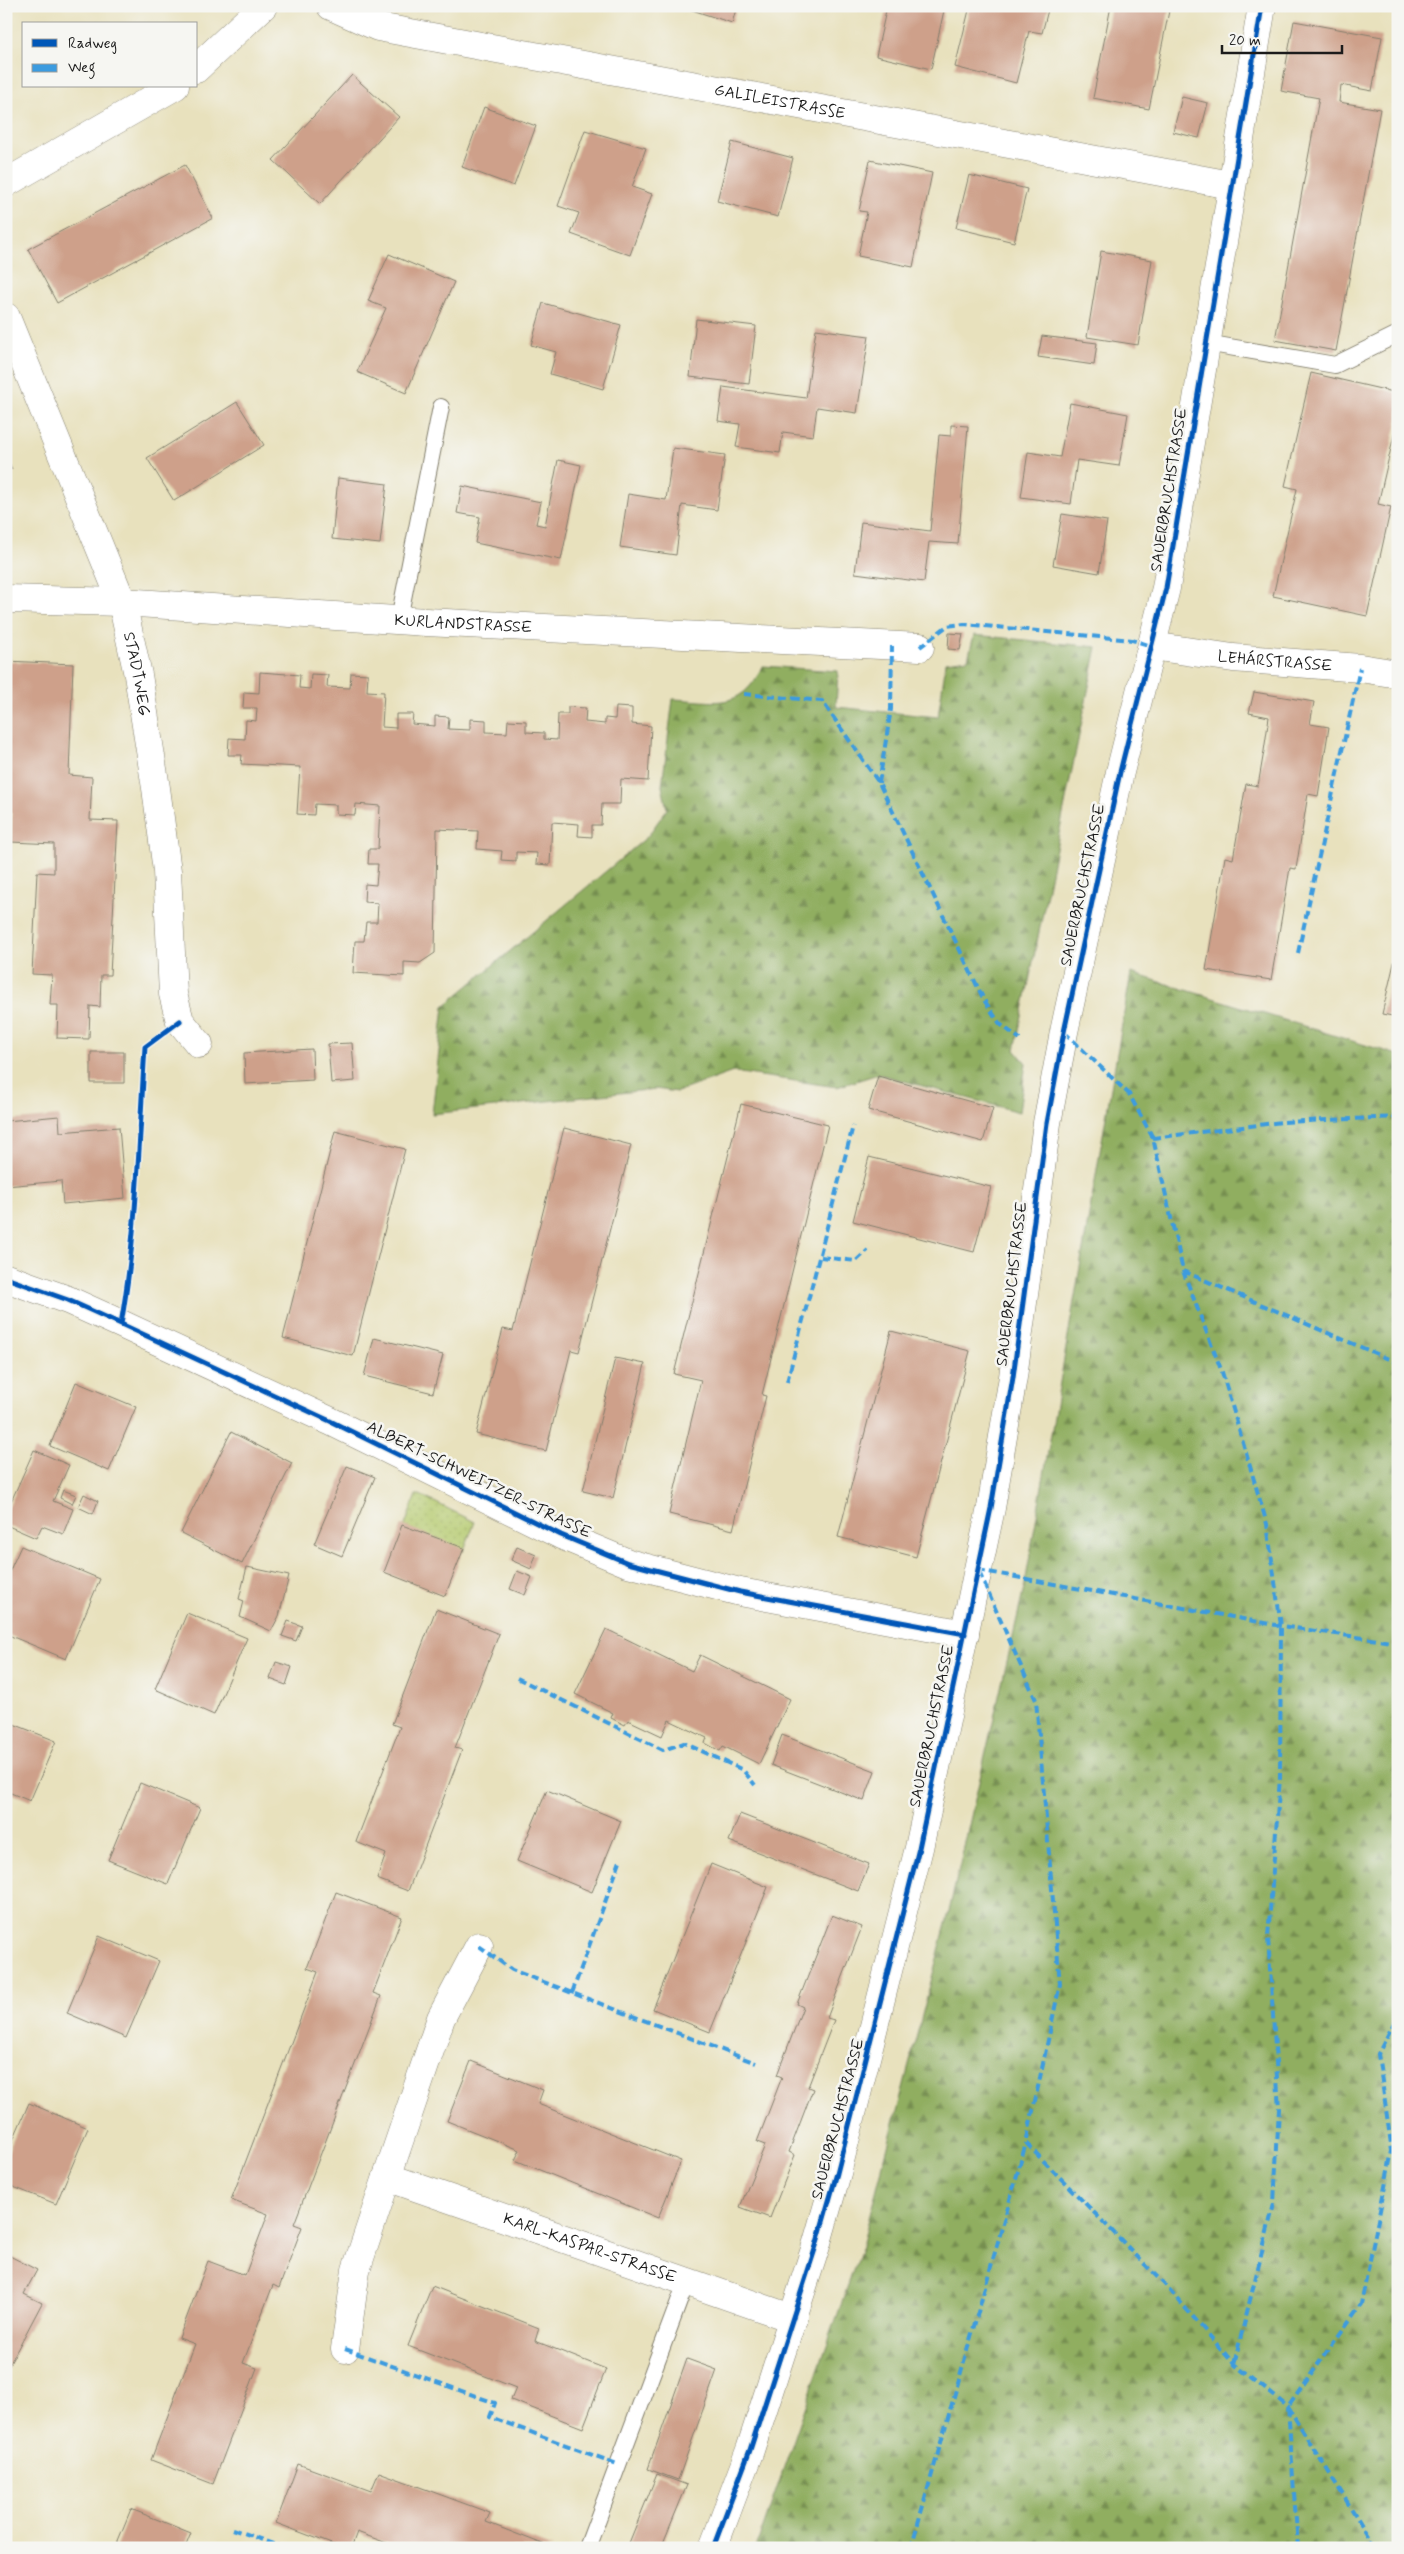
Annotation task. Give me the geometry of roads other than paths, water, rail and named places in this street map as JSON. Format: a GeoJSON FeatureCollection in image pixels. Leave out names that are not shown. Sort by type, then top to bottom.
{"type":"FeatureCollection","features":[{"type":"Feature","properties":{"kind":"street"},"geometry":{"type":"LineString","coordinates":[[198,67],[262,6]]}},
{"type":"Feature","properties":{"kind":"street","name":"GALILEISTRASSE"},"geometry":{"type":"LineString","coordinates":[[331,6],[378,28],[1231,185]]}},
{"type":"Feature","properties":{"kind":"street","name":"SAUERBRUCHSTRASSE"},"geometry":{"type":"LineString","coordinates":[[713,2548],[750,2450],[794,2319],[837,2173],[906,1909],[991,1508],[1013,1377],[1038,1180],[1062,1040],[1120,772],[1152,646],[1171,561],[1231,185],[1262,6]]}},
{"type":"Feature","properties":{"kind":"street"},"geometry":{"type":"LineString","coordinates":[[6,183],[172,88]]}},
{"type":"Feature","properties":{"kind":"street","name":"STADTWEG"},"geometry":{"type":"LineString","coordinates":[[6,317],[122,602],[138,675],[167,871],[173,994],[180,1021],[199,1044]]}},
{"type":"Feature","properties":{"kind":"street","name":"KURLANDSTRASSE"},"geometry":{"type":"LineString","coordinates":[[6,599],[122,602],[739,639],[920,647]]}},
{"type":"Feature","properties":{"kind":"street","name":"LEHÁRSTRASSE"},"geometry":{"type":"LineString","coordinates":[[1152,646],[1233,658],[1360,668],[1398,674]]}},
{"type":"Feature","properties":{"kind":"street","name":"ALBERT-SCHWEITZER-STRASSE"},"geometry":{"type":"LineString","coordinates":[[6,1278],[68,1300],[121,1324],[330,1421],[561,1535],[628,1563],[740,1592],[965,1634]]}},
{"type":"Feature","properties":{"kind":"street"},"geometry":{"type":"LineString","coordinates":[[345,2349],[356,2270],[441,2018],[479,1946]]}},
{"type":"Feature","properties":{"kind":"street","name":"KARL-KASPAR-STRASSE"},"geometry":{"type":"LineString","coordinates":[[387,2177],[687,2280],[794,2319]]}},
{"type":"Feature","properties":{"kind":"lane"},"geometry":{"type":"LineString","coordinates":[[1206,343],[1334,365],[1398,334]]}},
{"type":"Feature","properties":{"kind":"lane"},"geometry":{"type":"LineString","coordinates":[[399,619],[441,407]]}},
{"type":"Feature","properties":{"kind":"lane"},"geometry":{"type":"LineString","coordinates":[[587,2548],[687,2280]]}}]}
